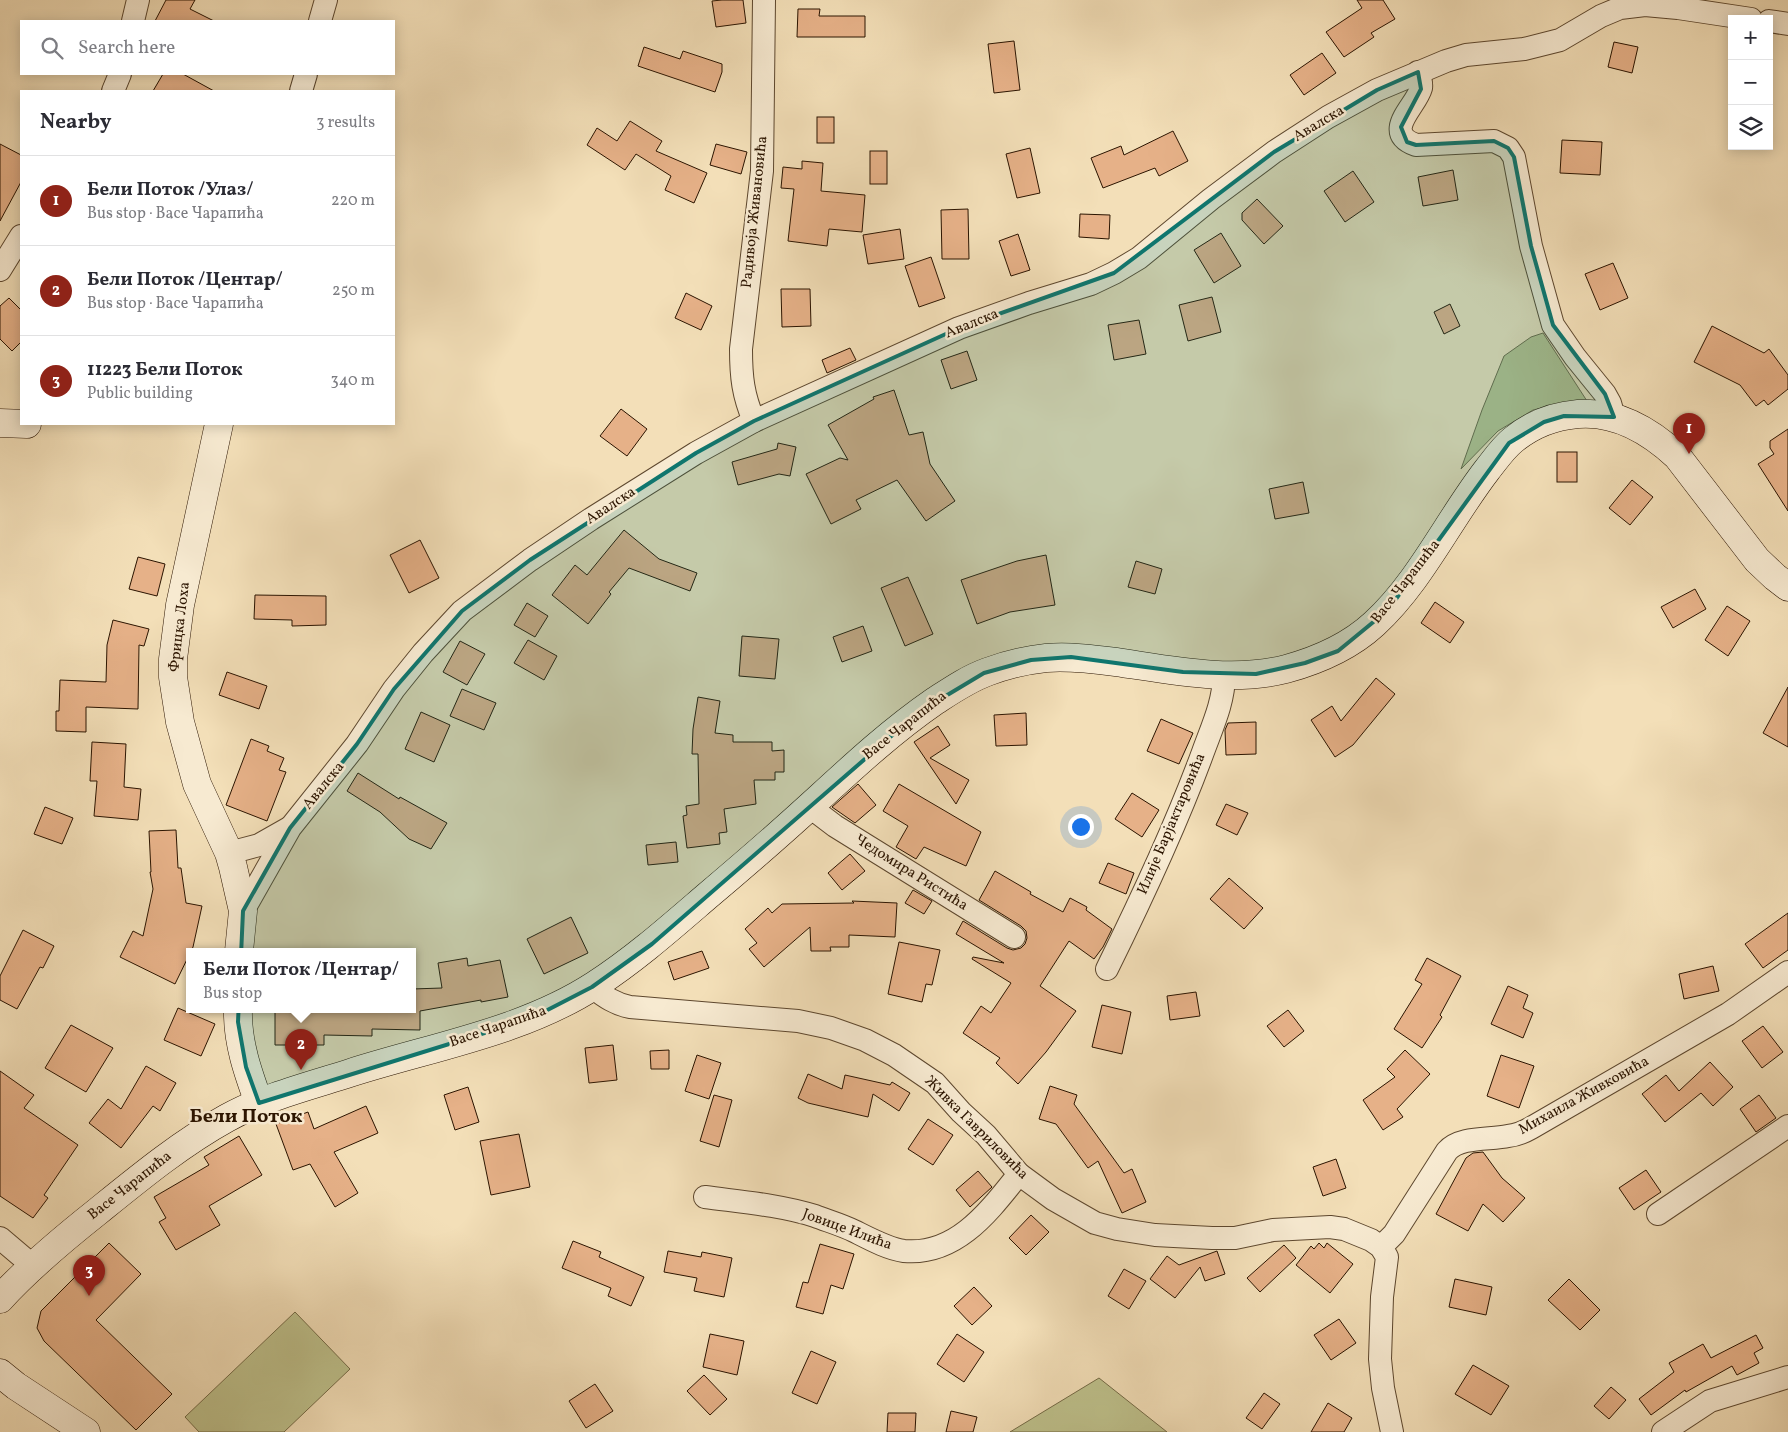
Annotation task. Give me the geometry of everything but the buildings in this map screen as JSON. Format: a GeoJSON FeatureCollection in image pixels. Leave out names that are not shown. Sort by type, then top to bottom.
{"type":"FeatureCollection","features":[{"type":"Feature","properties":{"kind":"street"},"geometry":{"type":"LineString","coordinates":[[133,20],[138,0]]}},
{"type":"Feature","properties":{"kind":"street"},"geometry":{"type":"LineString","coordinates":[[320,20],[326,0]]}},
{"type":"Feature","properties":{"kind":"street","name":"Радивоја Живановића"},"geometry":{"type":"LineString","coordinates":[[754,421],[743,390],[741,349],[762,171],[764,0]]}},
{"type":"Feature","properties":{"kind":"street","name":"Авалска"},"geometry":{"type":"LineString","coordinates":[[243,911],[290,828],[358,744],[394,689],[423,653],[462,611],[530,560],[591,518],[696,453],[754,421],[959,328],[1019,306],[1091,284],[1114,273],[1139,258],[1211,199],[1274,152],[1377,90],[1418,72],[1455,57],[1524,49],[1560,40],[1620,8],[1645,5],[1728,16]]}},
{"type":"Feature","properties":{"kind":"street"},"geometry":{"type":"LineString","coordinates":[[1773,22],[1788,24]]}},
{"type":"Feature","properties":{"kind":"street"},"geometry":{"type":"LineString","coordinates":[[1418,72],[1422,84],[1421,89],[1405,114],[1401,135],[1407,142],[1416,145],[1494,141],[1508,148],[1514,158],[1531,246],[1554,325],[1575,357],[1605,394],[1614,417]]}},
{"type":"Feature","properties":{"kind":"street"},"geometry":{"type":"LineString","coordinates":[[113,90],[120,75]]}},
{"type":"Feature","properties":{"kind":"street"},"geometry":{"type":"LineString","coordinates":[[301,90],[306,75]]}},
{"type":"Feature","properties":{"kind":"street"},"geometry":{"type":"LineString","coordinates":[[0,270],[20,238]]}},
{"type":"Feature","properties":{"kind":"street","name":"Васе Чарапића"},"geometry":{"type":"LineString","coordinates":[[0,1299],[33,1266],[121,1192],[163,1159],[224,1119],[259,1103],[350,1073],[530,1019],[592,987],[652,944],[810,807],[858,762],[919,712],[966,681],[984,673],[1049,657],[1071,657],[1183,672],[1224,675],[1256,674],[1279,671],[1322,658],[1346,646],[1372,626],[1388,610],[1430,555],[1471,490],[1509,442],[1544,422],[1564,416],[1583,414],[1614,417],[1646,431],[1662,442],[1676,456],[1757,560],[1788,587]]}},
{"type":"Feature","properties":{"kind":"street"},"geometry":{"type":"LineString","coordinates":[[0,424],[20,424]]}},
{"type":"Feature","properties":{"kind":"street","name":"Фрицка Лоха"},"geometry":{"type":"LineString","coordinates":[[219,425],[180,605],[172,677],[180,722],[195,778],[229,853]]}},
{"type":"Feature","properties":{"kind":"street","name":"Илије Барјактаровића"},"geometry":{"type":"LineString","coordinates":[[1107,969],[1158,862],[1194,775],[1220,703],[1224,688],[1224,675]]}},
{"type":"Feature","properties":{"kind":"street","name":"Чедомира Ристића"},"geometry":{"type":"LineString","coordinates":[[810,807],[835,826],[1014,937]]}},
{"type":"Feature","properties":{"kind":"street","name":"Авалска"},"geometry":{"type":"LineString","coordinates":[[239,948],[243,911],[229,853],[259,845],[290,828]]}},
{"type":"Feature","properties":{"kind":"street","name":"Михаила Живковића"},"geometry":{"type":"LineString","coordinates":[[1381,1247],[1394,1234],[1446,1151],[1452,1145],[1507,1137],[1531,1128],[1728,1014],[1788,972]]}},
{"type":"Feature","properties":{"kind":"street","name":"Живка Гавриловића"},"geometry":{"type":"LineString","coordinates":[[592,987],[607,999],[630,1007],[798,1021],[831,1028],[865,1040],[894,1055],[935,1083],[961,1112],[986,1135],[1019,1174],[1066,1207],[1095,1223],[1117,1229],[1174,1237],[1235,1238],[1273,1230],[1330,1227],[1357,1234],[1381,1247]]}},
{"type":"Feature","properties":{"kind":"street"},"geometry":{"type":"LineString","coordinates":[[238,1013],[246,1067],[259,1103]]}},
{"type":"Feature","properties":{"kind":"street"},"geometry":{"type":"LineString","coordinates":[[1658,1214],[1788,1126]]}},
{"type":"Feature","properties":{"kind":"street","name":"Јовице Илића"},"geometry":{"type":"LineString","coordinates":[[706,1197],[786,1209],[813,1216],[903,1251],[924,1250],[936,1248],[952,1241],[970,1229],[996,1203],[1019,1174]]}},
{"type":"Feature","properties":{"kind":"street"},"geometry":{"type":"LineString","coordinates":[[0,1238],[33,1266]]}},
{"type":"Feature","properties":{"kind":"street"},"geometry":{"type":"LineString","coordinates":[[1381,1247],[1386,1252],[1387,1260],[1382,1297],[1380,1359],[1383,1388],[1392,1432]]}},
{"type":"Feature","properties":{"kind":"street"},"geometry":{"type":"LineString","coordinates":[[0,1373],[16,1386],[86,1432]]}},
{"type":"Feature","properties":{"kind":"street"},"geometry":{"type":"LineString","coordinates":[[1663,1432],[1710,1402],[1788,1377]]}},
{"type":"Feature","properties":{"kind":"highlighted area"},"geometry":{"type":"Polygon","coordinates":[[[1418,72],[1421,89],[1401,127],[1407,142],[1416,145],[1494,141],[1508,148],[1514,157],[1531,246],[1553,325],[1605,394],[1614,417],[1564,416],[1544,422],[1509,443],[1388,610],[1338,651],[1305,663],[1256,674],[1183,672],[1071,657],[1031,660],[984,673],[919,712],[652,944],[592,987],[530,1019],[259,1103],[246,1067],[238,1022],[243,911],[290,828],[357,744],[394,689],[462,611],[530,560],[696,453],[754,421],[959,328],[1114,273],[1274,152],[1377,90],[1418,72]]]}},
{"type":"Feature","properties":{"kind":"green space"},"geometry":{"type":"Polygon","coordinates":[[[1543,333],[1587,401],[1569,402],[1533,410],[1498,431],[1461,469],[1504,356],[1531,337],[1543,333]]]}},
{"type":"Feature","properties":{"kind":"green space"},"geometry":{"type":"Polygon","coordinates":[[[295,1312],[350,1369],[284,1432],[199,1432],[185,1417],[295,1312]]]}},
{"type":"Feature","properties":{"kind":"green space"},"geometry":{"type":"Polygon","coordinates":[[[1099,1378],[1167,1432],[1010,1432],[1099,1378]]]}},
{"type":"Feature","properties":{"kind":"place","name":"Бели Поток /Улаз/"},"geometry":{"type":"Point","coordinates":[1689,454]}},
{"type":"Feature","properties":{"kind":"place","name":"Бели Поток /Центар/"},"geometry":{"type":"Point","coordinates":[301,1070]}},
{"type":"Feature","properties":{"kind":"place","name":"11223 Бели Поток"},"geometry":{"type":"Point","coordinates":[89,1296]}},
{"type":"Feature","properties":{"kind":"district","name":"Бели Поток"},"geometry":{"type":"Point","coordinates":[246,1117]}}]}
